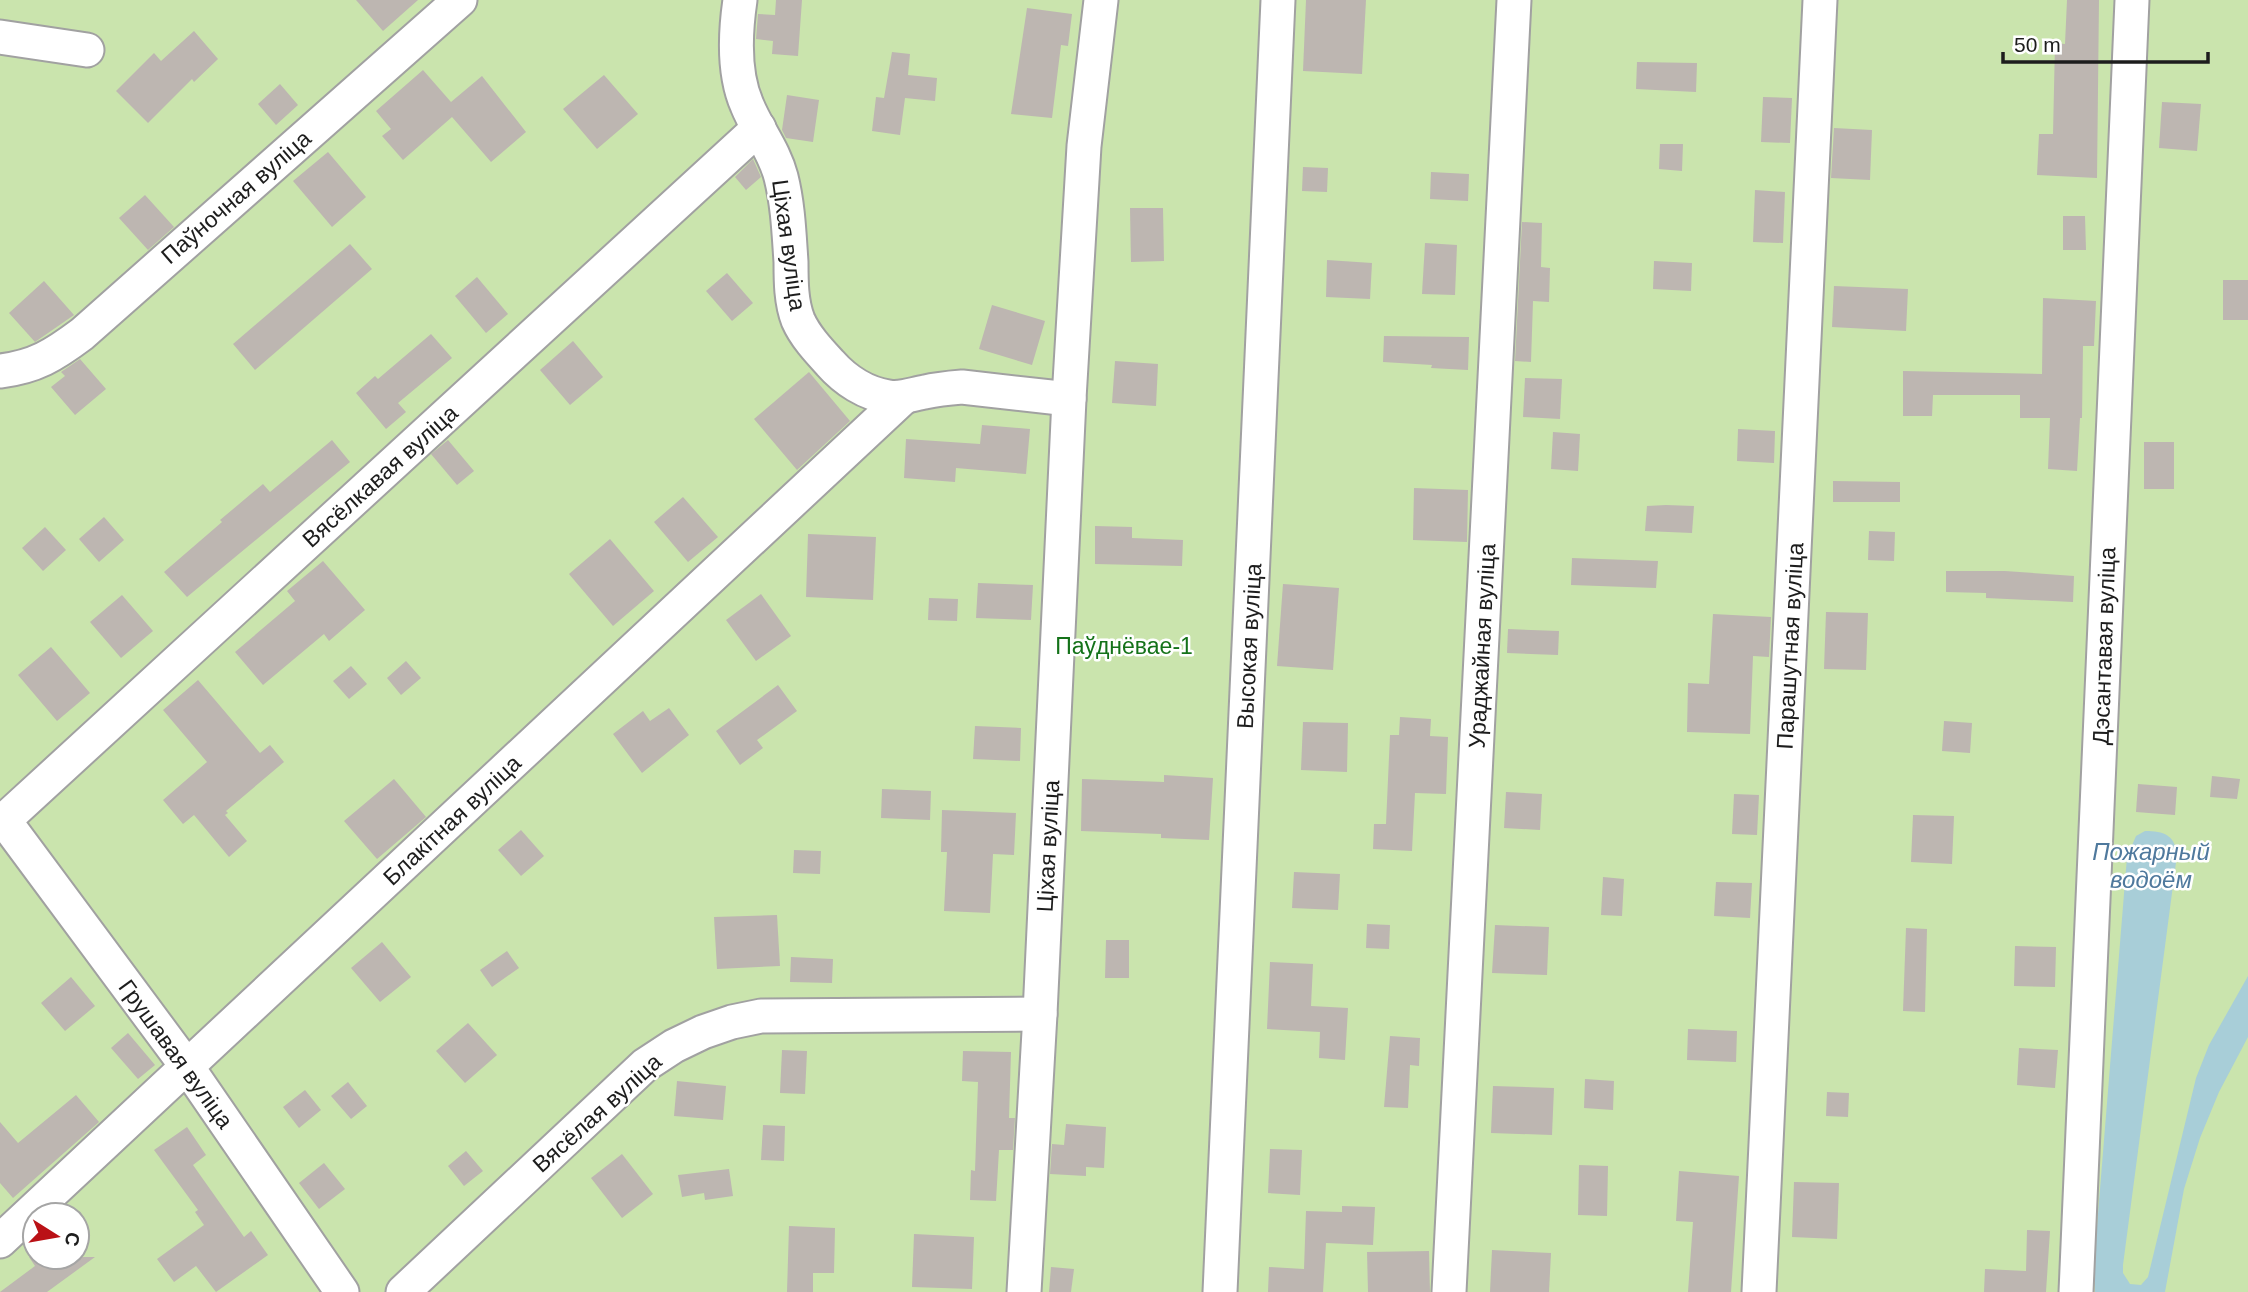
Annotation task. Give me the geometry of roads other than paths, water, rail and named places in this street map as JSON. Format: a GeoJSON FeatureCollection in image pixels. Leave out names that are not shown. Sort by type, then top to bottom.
{"type":"FeatureCollection","features":[{"type":"Feature","properties":{"kind":"lane","name":"Паўночная вуліца"},"geometry":{"type":"LineString","coordinates":[[0,371],[19,369],[43,361],[82,334],[460,0]]}},
{"type":"Feature","properties":{"kind":"lane","name":"Ціхая вуліца"},"geometry":{"type":"LineString","coordinates":[[740,0],[736,41],[739,80],[747,107],[775,157],[785,191],[793,298],[803,329],[831,365],[851,382],[876,394],[903,398],[945,388],[962,387],[1069,399]]}},
{"type":"Feature","properties":{"kind":"lane","name":"Ціхая вуліца"},"geometry":{"type":"LineString","coordinates":[[1024,1292],[1084,146],[1101,0]]}},
{"type":"Feature","properties":{"kind":"lane","name":"Высокая вуліца"},"geometry":{"type":"LineString","coordinates":[[1220,1292],[1279,0]]}},
{"type":"Feature","properties":{"kind":"lane","name":"Ураджайная вуліца"},"geometry":{"type":"LineString","coordinates":[[1449,1292],[1514,0]]}},
{"type":"Feature","properties":{"kind":"lane","name":"Парашутная вуліца"},"geometry":{"type":"LineString","coordinates":[[1759,1292],[1821,0]]}},
{"type":"Feature","properties":{"kind":"lane","name":"Дэсантавая вуліца"},"geometry":{"type":"LineString","coordinates":[[2076,1292],[2132,0]]}},
{"type":"Feature","properties":{"kind":"lane"},"geometry":{"type":"LineString","coordinates":[[0,37],[87,50]]}},
{"type":"Feature","properties":{"kind":"lane","name":"Вясёлкавая вуліца"},"geometry":{"type":"LineString","coordinates":[[2,822],[759,128]]}},
{"type":"Feature","properties":{"kind":"lane","name":"Блакітная вуліца"},"geometry":{"type":"LineString","coordinates":[[0,1241],[903,398]]}},
{"type":"Feature","properties":{"kind":"lane","name":"Грушавая вуліца"},"geometry":{"type":"LineString","coordinates":[[2,822],[188,1068],[342,1292]]}},
{"type":"Feature","properties":{"kind":"lane","name":"Вясёлая вуліца"},"geometry":{"type":"LineString","coordinates":[[403,1292],[645,1065],[674,1046],[703,1032],[732,1022],[787,1015],[1040,1014]]}},
{"type":"Feature","properties":{"kind":"water","name":"Пожарный водоём"},"geometry":{"type":"Polygon","coordinates":[[[2145,831],[2158,832],[2171,839],[2177,855],[2123,1265],[2123,1273],[2130,1284],[2141,1285],[2148,1277],[2196,1078],[2209,1045],[2248,976],[2248,1037],[2219,1092],[2200,1138],[2184,1189],[2165,1292],[2095,1292],[2094,1263],[2127,857],[2136,836],[2145,831]]]}},
{"type":"Feature","properties":{"kind":"park label","name":"Паўднёвае-1"},"geometry":{"type":"Point","coordinates":[1124,646]}}]}
